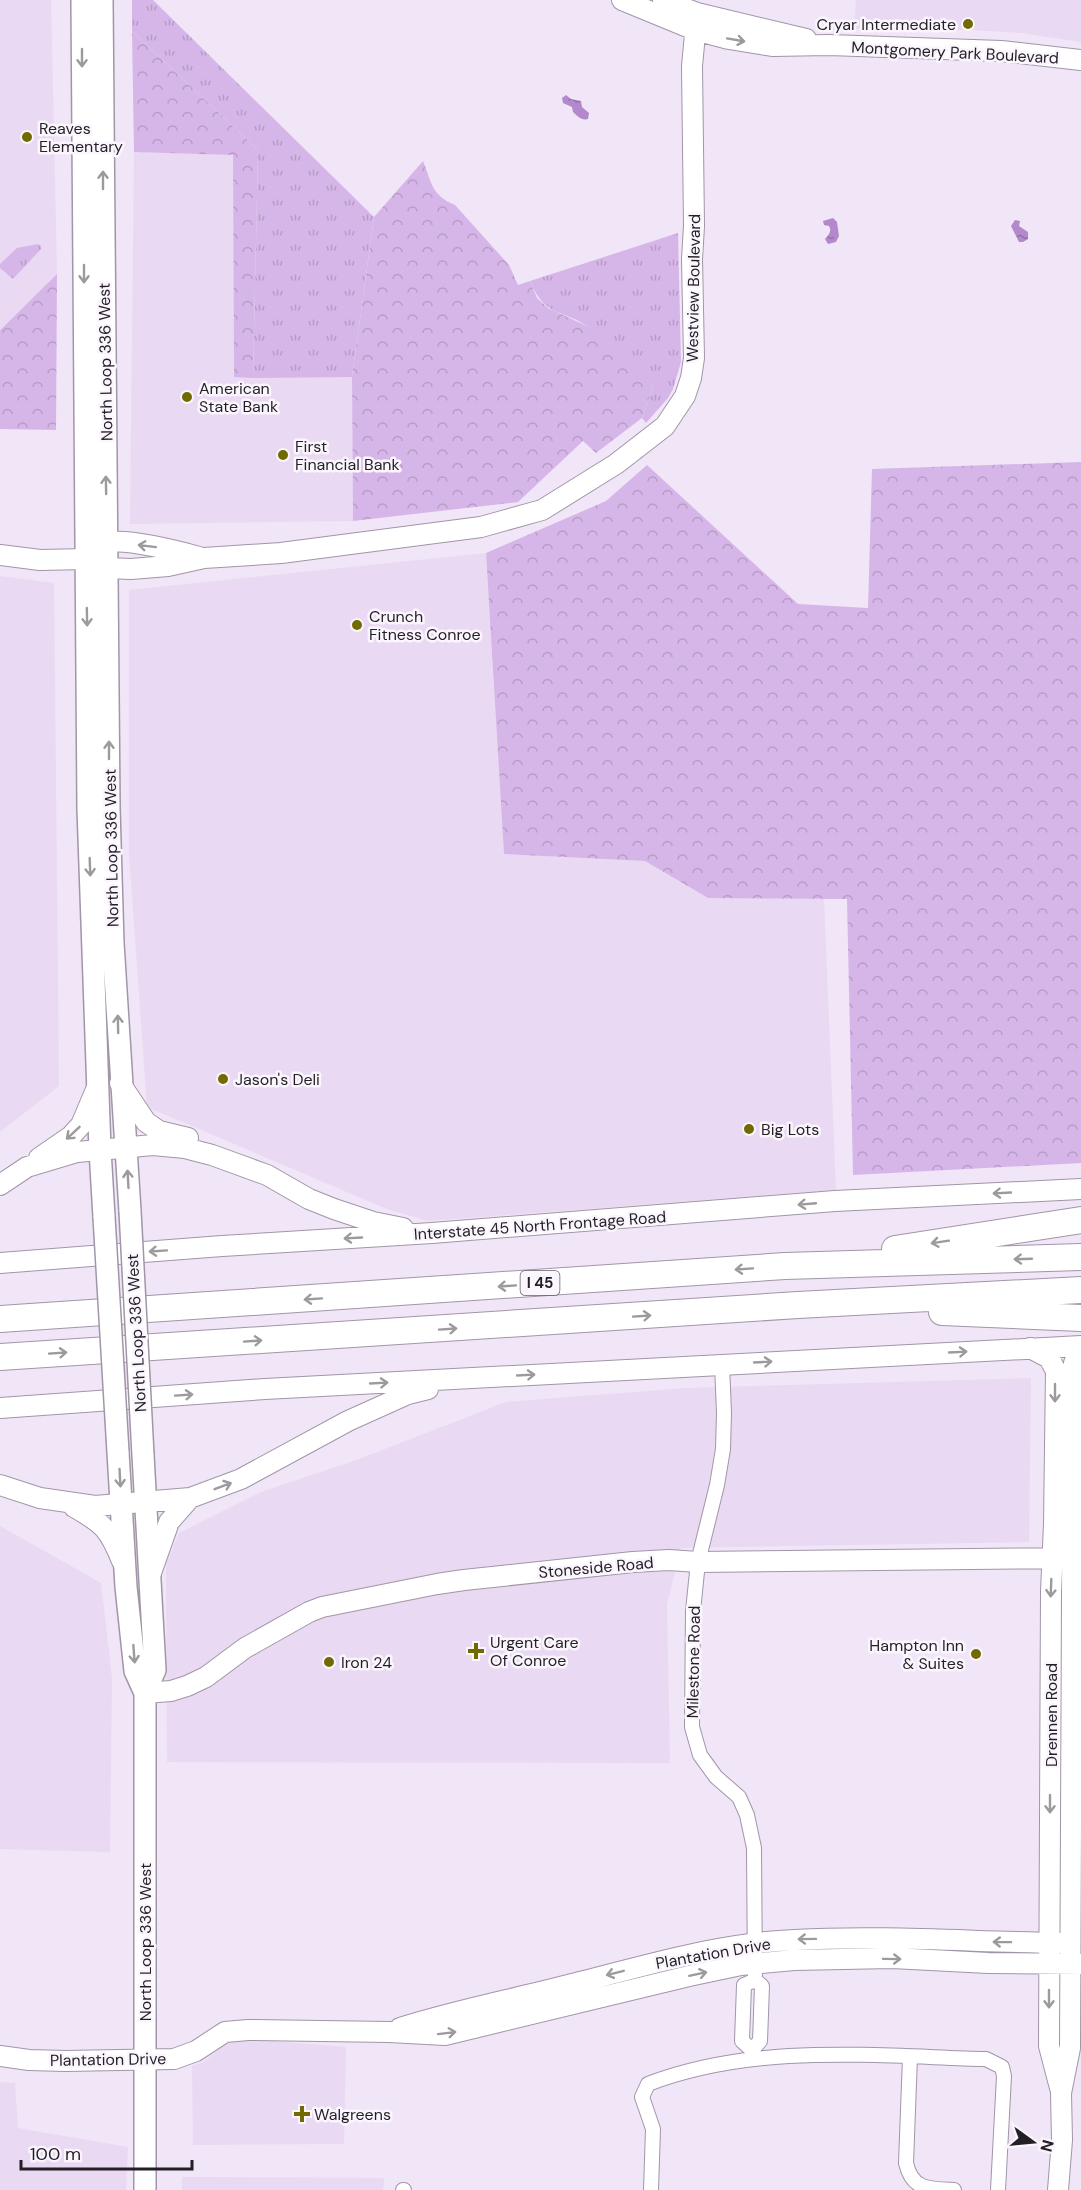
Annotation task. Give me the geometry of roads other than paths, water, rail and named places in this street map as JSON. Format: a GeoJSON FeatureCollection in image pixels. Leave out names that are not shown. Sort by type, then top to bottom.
{"type":"FeatureCollection","features":[{"type":"Feature","properties":{"kind":"highway"},"geometry":{"type":"LineString","coordinates":[[785,1266],[1081,1220]]}},
{"type":"Feature","properties":{"kind":"highway","name":"I 45"},"geometry":{"type":"LineString","coordinates":[[0,1319],[785,1266],[1081,1257]]}},
{"type":"Feature","properties":{"kind":"highway"},"geometry":{"type":"LineString","coordinates":[[0,1357],[798,1305],[1081,1290]]}},
{"type":"Feature","properties":{"kind":"highway"},"geometry":{"type":"LineString","coordinates":[[798,1305],[1081,1318]]}},
{"type":"Feature","properties":{"kind":"main road","name":"North Loop 336 West"},"geometry":{"type":"LineString","coordinates":[[82,0],[107,543],[112,942],[118,998],[120,1083],[130,1211],[155,1670],[145,1693],[145,2190]]}},
{"type":"Feature","properties":{"kind":"main road","name":"North Loop 336 West"},"geometry":{"type":"LineString","coordinates":[[102,0],[86,559],[88,809],[100,1150],[125,1568],[135,1671],[145,1693]]}},
{"type":"Feature","properties":{"kind":"street","name":"Montgomery Park Boulevard"},"geometry":{"type":"LineString","coordinates":[[622,0],[696,22],[829,45],[1000,51],[1081,60]]}},
{"type":"Feature","properties":{"kind":"street","name":"Montgomery Park Boulevard"},"geometry":{"type":"LineString","coordinates":[[663,0],[696,22]]}},
{"type":"Feature","properties":{"kind":"street","name":"Westview Boulevard"},"geometry":{"type":"LineString","coordinates":[[0,555],[40,560],[86,559],[107,568],[130,569],[168,566],[204,558],[281,553],[481,526],[542,510],[616,464],[665,426],[685,396],[691,378],[694,358],[692,66],[696,22]]}},
{"type":"Feature","properties":{"kind":"street","name":"Westview Boulevard"},"geometry":{"type":"LineString","coordinates":[[107,543],[167,548],[204,558]]}},
{"type":"Feature","properties":{"kind":"street"},"geometry":{"type":"LineString","coordinates":[[86,559],[107,543]]}},
{"type":"Feature","properties":{"kind":"street"},"geometry":{"type":"LineString","coordinates":[[0,1185],[71,1136],[81,1125],[99,1083]]}},
{"type":"Feature","properties":{"kind":"street"},"geometry":{"type":"LineString","coordinates":[[120,1083],[146,1122],[159,1131],[234,1150],[267,1175],[334,1209],[374,1222],[432,1233]]}},
{"type":"Feature","properties":{"kind":"street"},"geometry":{"type":"LineString","coordinates":[[27,1167],[77,1152],[153,1145],[185,1148],[212,1155],[267,1175]]}},
{"type":"Feature","properties":{"kind":"street","name":"Interstate 45 North Frontage Road"},"geometry":{"type":"LineString","coordinates":[[0,1263],[432,1233],[835,1201],[1081,1189]]}},
{"type":"Feature","properties":{"kind":"street"},"geometry":{"type":"LineString","coordinates":[[0,1408],[265,1389],[1081,1346]]}},
{"type":"Feature","properties":{"kind":"street","name":"Drennen Road"},"geometry":{"type":"LineString","coordinates":[[1030,1348],[1049,1358],[1056,1371],[1076,1943],[1071,2048],[1061,2093]]}},
{"type":"Feature","properties":{"kind":"street","name":"Drennen Road"},"geometry":{"type":"LineString","coordinates":[[1058,2190],[1062,2140],[1061,2093],[1049,2046],[1050,1943],[1062,1558],[1073,1371],[1074,1363],[1081,1353]]}},
{"type":"Feature","properties":{"kind":"street","name":"Milestone Road"},"geometry":{"type":"LineString","coordinates":[[722,1364],[723,1449],[717,1485],[698,1562],[693,1611],[692,1727],[700,1755],[716,1777],[739,1797],[747,1815],[754,1848],[755,1972],[762,1986],[760,2041],[753,2055]]}},
{"type":"Feature","properties":{"kind":"street"},"geometry":{"type":"LineString","coordinates":[[0,1485],[40,1498],[95,1506],[190,1498],[242,1479],[348,1421],[408,1394],[468,1379]]}},
{"type":"Feature","properties":{"kind":"street"},"geometry":{"type":"LineString","coordinates":[[151,1573],[169,1522],[190,1498]]}},
{"type":"Feature","properties":{"kind":"street"},"geometry":{"type":"LineString","coordinates":[[69,1504],[96,1519],[105,1527],[111,1535],[125,1568]]}},
{"type":"Feature","properties":{"kind":"street","name":"Stoneside Road"},"geometry":{"type":"LineString","coordinates":[[145,1693],[187,1686],[206,1677],[245,1648],[322,1607],[437,1584],[669,1560],[698,1562],[1062,1558]]}},
{"type":"Feature","properties":{"kind":"street","name":"Plantation Drive"},"geometry":{"type":"LineString","coordinates":[[389,2032],[442,2015],[685,1956],[754,1943],[892,1938],[1076,1943]]}},
{"type":"Feature","properties":{"kind":"street","name":"Plantation Drive"},"geometry":{"type":"LineString","coordinates":[[0,2056],[65,2061],[174,2059],[196,2051],[225,2032],[258,2030],[445,2035],[690,1976],[755,1972],[794,1960],[892,1958],[1076,1964]]}},
{"type":"Feature","properties":{"kind":"street"},"geometry":{"type":"LineString","coordinates":[[753,2055],[742,2041],[744,1985],[755,1972]]}},
{"type":"Feature","properties":{"kind":"street"},"geometry":{"type":"LineString","coordinates":[[743,2015],[761,2016]]}},
{"type":"Feature","properties":{"kind":"street"},"geometry":{"type":"LineString","coordinates":[[651,2190],[653,2129],[642,2097],[648,2084],[753,2055],[986,2059],[1002,2067],[1004,2076],[998,2190]]}},
{"type":"Feature","properties":{"kind":"street"},"geometry":{"type":"LineString","coordinates":[[910,2056],[906,2163],[909,2176],[917,2185],[929,2189],[954,2190]]}},
{"type":"Feature","properties":{"kind":"water"},"geometry":{"type":"Polygon","coordinates":[[[566,95],[571,99],[581,101],[582,107],[589,113],[588,119],[580,118],[573,112],[572,107],[563,103],[562,98],[566,95]]]}},
{"type":"Feature","properties":{"kind":"water"},"geometry":{"type":"Polygon","coordinates":[[[833,218],[837,222],[839,236],[836,242],[828,244],[825,239],[830,233],[830,228],[824,225],[823,221],[833,218]]]}},
{"type":"Feature","properties":{"kind":"water"},"geometry":{"type":"Polygon","coordinates":[[[1015,220],[1020,221],[1019,226],[1028,232],[1028,239],[1023,242],[1019,242],[1011,226],[1015,220]]]}},
{"type":"Feature","properties":{"kind":"place","name":"Cryar Intermediate"},"geometry":{"type":"Point","coordinates":[968,24]}},
{"type":"Feature","properties":{"kind":"place","name":"Reaves Elementary"},"geometry":{"type":"Point","coordinates":[27,137]}},
{"type":"Feature","properties":{"kind":"place","name":"American State Bank"},"geometry":{"type":"Point","coordinates":[187,397]}},
{"type":"Feature","properties":{"kind":"place","name":"First Financial Bank"},"geometry":{"type":"Point","coordinates":[283,455]}},
{"type":"Feature","properties":{"kind":"place","name":"Crunch Fitness Conroe"},"geometry":{"type":"Point","coordinates":[357,625]}},
{"type":"Feature","properties":{"kind":"place","name":"Jason's Deli"},"geometry":{"type":"Point","coordinates":[223,1079]}},
{"type":"Feature","properties":{"kind":"place","name":"Big Lots"},"geometry":{"type":"Point","coordinates":[749,1129]}},
{"type":"Feature","properties":{"kind":"place","name":"Urgent Care Of Conroe"},"geometry":{"type":"Point","coordinates":[476,1651]}},
{"type":"Feature","properties":{"kind":"place","name":"Hampton Inn & Suites"},"geometry":{"type":"Point","coordinates":[976,1654]}},
{"type":"Feature","properties":{"kind":"place","name":"Iron 24"},"geometry":{"type":"Point","coordinates":[329,1662]}},
{"type":"Feature","properties":{"kind":"place","name":"Walgreens"},"geometry":{"type":"Point","coordinates":[302,2114]}}]}
